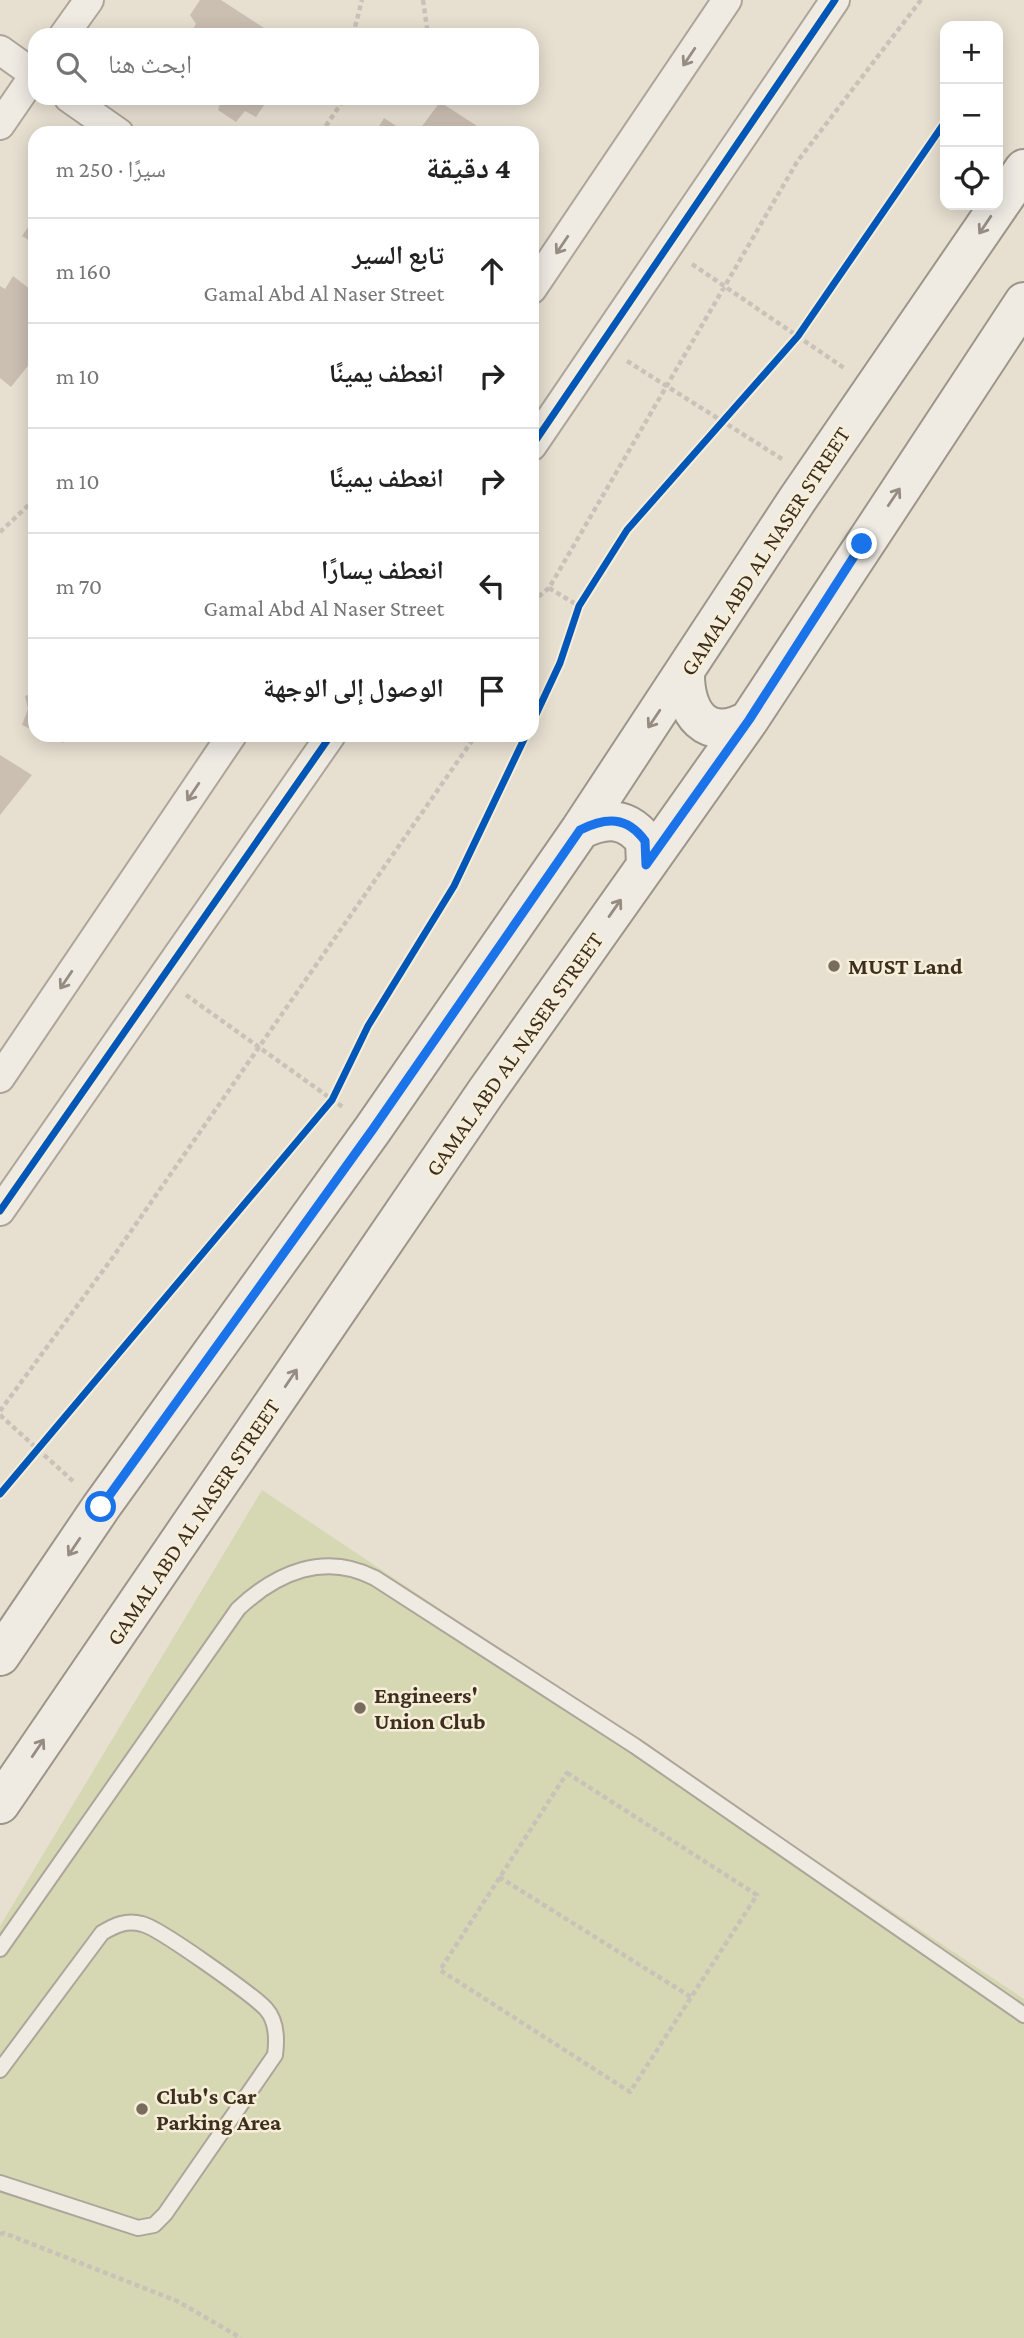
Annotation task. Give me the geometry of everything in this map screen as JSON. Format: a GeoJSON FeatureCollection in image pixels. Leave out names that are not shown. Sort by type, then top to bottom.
{"type":"FeatureCollection","features":[{"type":"Feature","properties":{"kind":"main road","name":"GAMAL ABD AL NASER STREET"},"geometry":{"type":"LineString","coordinates":[[0,1656],[101,1507],[373,1129],[580,830],[813,478],[1024,169]]}},
{"type":"Feature","properties":{"kind":"main road","name":"GAMAL ABD AL NASER STREET"},"geometry":{"type":"LineString","coordinates":[[0,1804],[490,1086],[749,720],[1024,302]]}},
{"type":"Feature","properties":{"kind":"main road"},"geometry":{"type":"LineString","coordinates":[[685,672],[687,704],[703,722],[726,729],[749,720]]}},
{"type":"Feature","properties":{"kind":"main road"},"geometry":{"type":"LineString","coordinates":[[580,830],[604,820],[628,824],[645,841],[646,865]]}},
{"type":"Feature","properties":{"kind":"street"},"geometry":{"type":"LineString","coordinates":[[69,28],[89,0]]}},
{"type":"Feature","properties":{"kind":"street"},"geometry":{"type":"LineString","coordinates":[[539,279],[727,0]]}},
{"type":"Feature","properties":{"kind":"street"},"geometry":{"type":"LineString","coordinates":[[539,436],[603,345],[665,246],[835,0]]}},
{"type":"Feature","properties":{"kind":"street"},"geometry":{"type":"LineString","coordinates":[[0,50],[28,69]]}},
{"type":"Feature","properties":{"kind":"street"},"geometry":{"type":"LineString","coordinates":[[0,124],[28,84]]}},
{"type":"Feature","properties":{"kind":"street"},"geometry":{"type":"LineString","coordinates":[[79,105],[109,126]]}},
{"type":"Feature","properties":{"kind":"street"},"geometry":{"type":"LineString","coordinates":[[0,1078],[227,742]]}},
{"type":"Feature","properties":{"kind":"street"},"geometry":{"type":"LineString","coordinates":[[0,1211],[326,742]]}},
{"type":"Feature","properties":{"kind":"lane"},"geometry":{"type":"LineString","coordinates":[[0,1949],[238,1609],[274,1580],[292,1572],[329,1564],[361,1570],[375,1578],[635,1746],[1024,2015]]}},
{"type":"Feature","properties":{"kind":"lane"},"geometry":{"type":"LineString","coordinates":[[0,2070],[92,1944],[115,1925],[130,1922],[159,1930],[267,2010],[276,2034],[275,2055],[165,2214],[154,2225],[130,2227],[0,2183]]}},
{"type":"Feature","properties":{"kind":"path"},"geometry":{"type":"LineString","coordinates":[[355,28],[362,0]]}},
{"type":"Feature","properties":{"kind":"path"},"geometry":{"type":"LineString","coordinates":[[423,0],[427,28]]}},
{"type":"Feature","properties":{"kind":"path"},"geometry":{"type":"LineString","coordinates":[[539,596],[549,588],[797,162],[921,0]]}},
{"type":"Feature","properties":{"kind":"path"},"geometry":{"type":"LineString","coordinates":[[326,126],[340,105]]}},
{"type":"Feature","properties":{"kind":"path"},"geometry":{"type":"LineString","coordinates":[[665,246],[873,389]]}},
{"type":"Feature","properties":{"kind":"path"},"geometry":{"type":"LineString","coordinates":[[789,345],[805,325]]}},
{"type":"Feature","properties":{"kind":"path"},"geometry":{"type":"LineString","coordinates":[[603,345],[813,478]]}},
{"type":"Feature","properties":{"kind":"path"},"geometry":{"type":"LineString","coordinates":[[715,431],[731,412]]}},
{"type":"Feature","properties":{"kind":"path"},"geometry":{"type":"LineString","coordinates":[[0,532],[28,506]]}},
{"type":"Feature","properties":{"kind":"path"},"geometry":{"type":"LineString","coordinates":[[549,588],[579,606]]}},
{"type":"Feature","properties":{"kind":"path"},"geometry":{"type":"LineString","coordinates":[[576,618],[586,595]]}},
{"type":"Feature","properties":{"kind":"path"},"geometry":{"type":"LineString","coordinates":[[101,1507],[0,1413],[113,1257],[472,742]]}},
{"type":"Feature","properties":{"kind":"path"},"geometry":{"type":"LineString","coordinates":[[162,978],[373,1129]]}},
{"type":"Feature","properties":{"kind":"path"},"geometry":{"type":"LineString","coordinates":[[323,1111],[338,1088]]}},
{"type":"Feature","properties":{"kind":"path"},"geometry":{"type":"LineString","coordinates":[[31,1459],[48,1440]]}},
{"type":"Feature","properties":{"kind":"path"},"geometry":{"type":"LineString","coordinates":[[567,1773],[757,1895],[691,1997],[630,2092],[440,1970],[567,1773]]}},
{"type":"Feature","properties":{"kind":"path"},"geometry":{"type":"LineString","coordinates":[[499,1877],[691,1997]]}},
{"type":"Feature","properties":{"kind":"path"},"geometry":{"type":"LineString","coordinates":[[0,2234],[4,2233],[177,2301],[241,2338]]}},
{"type":"Feature","properties":{"kind":"green space","name":"Engineers' Union Club"},"geometry":{"type":"Polygon","coordinates":[[[262,1490],[1024,1999],[1024,2338],[0,2338],[0,1926],[262,1490]]]}},
{"type":"Feature","properties":{"kind":"building"},"geometry":{"type":"Polygon","coordinates":[[[200,0],[221,0],[264,28],[193,28],[196,24],[190,15],[200,0]]]}},
{"type":"Feature","properties":{"kind":"building"},"geometry":{"type":"Polygon","coordinates":[[[220,105],[264,105],[256,117],[245,111],[236,122],[218,110],[220,105]]]}},
{"type":"Feature","properties":{"kind":"building"},"geometry":{"type":"Polygon","coordinates":[[[438,105],[445,105],[477,126],[422,126],[438,105]]]}},
{"type":"Feature","properties":{"kind":"building"},"geometry":{"type":"Polygon","coordinates":[[[384,118],[396,126],[379,126],[384,118]]]}},
{"type":"Feature","properties":{"kind":"building"},"geometry":{"type":"Polygon","coordinates":[[[28,227],[28,240],[22,236],[28,227]]]}},
{"type":"Feature","properties":{"kind":"building"},"geometry":{"type":"Polygon","coordinates":[[[13,276],[28,288],[28,366],[11,387],[0,378],[0,286],[5,289],[13,276]]]}},
{"type":"Feature","properties":{"kind":"building"},"geometry":{"type":"Polygon","coordinates":[[[28,709],[28,728],[22,725],[28,709]]]}},
{"type":"Feature","properties":{"kind":"building"},"geometry":{"type":"Polygon","coordinates":[[[0,755],[32,775],[0,815],[0,755]]]}},
{"type":"Feature","properties":{"kind":"cycle path"},"geometry":{"type":"LineString","coordinates":[[539,436],[835,0]]}},
{"type":"Feature","properties":{"kind":"cycle path"},"geometry":{"type":"LineString","coordinates":[[539,708],[560,663],[579,606],[627,530],[798,336],[940,129]]}},
{"type":"Feature","properties":{"kind":"cycle path"},"geometry":{"type":"LineString","coordinates":[[0,1211],[326,742]]}},
{"type":"Feature","properties":{"kind":"cycle path"},"geometry":{"type":"LineString","coordinates":[[0,1494],[332,1100],[368,1026],[454,886],[523,742]]}},
{"type":"Feature","properties":{"kind":"place","name":"MUST Land"},"geometry":{"type":"Point","coordinates":[834,966]}},
{"type":"Feature","properties":{"kind":"place","name":"Engineers' Union Club"},"geometry":{"type":"Point","coordinates":[360,1708]}},
{"type":"Feature","properties":{"kind":"place","name":"Club's Car Parking Area"},"geometry":{"type":"Point","coordinates":[142,2109]}},
{"type":"Feature","properties":{"kind":"route"},"geometry":{"type":"LineString","coordinates":[[101,1507],[373,1129],[580,830],[604,820],[628,824],[645,841],[648,853],[646,865],[749,720],[862,544]]}}]}
